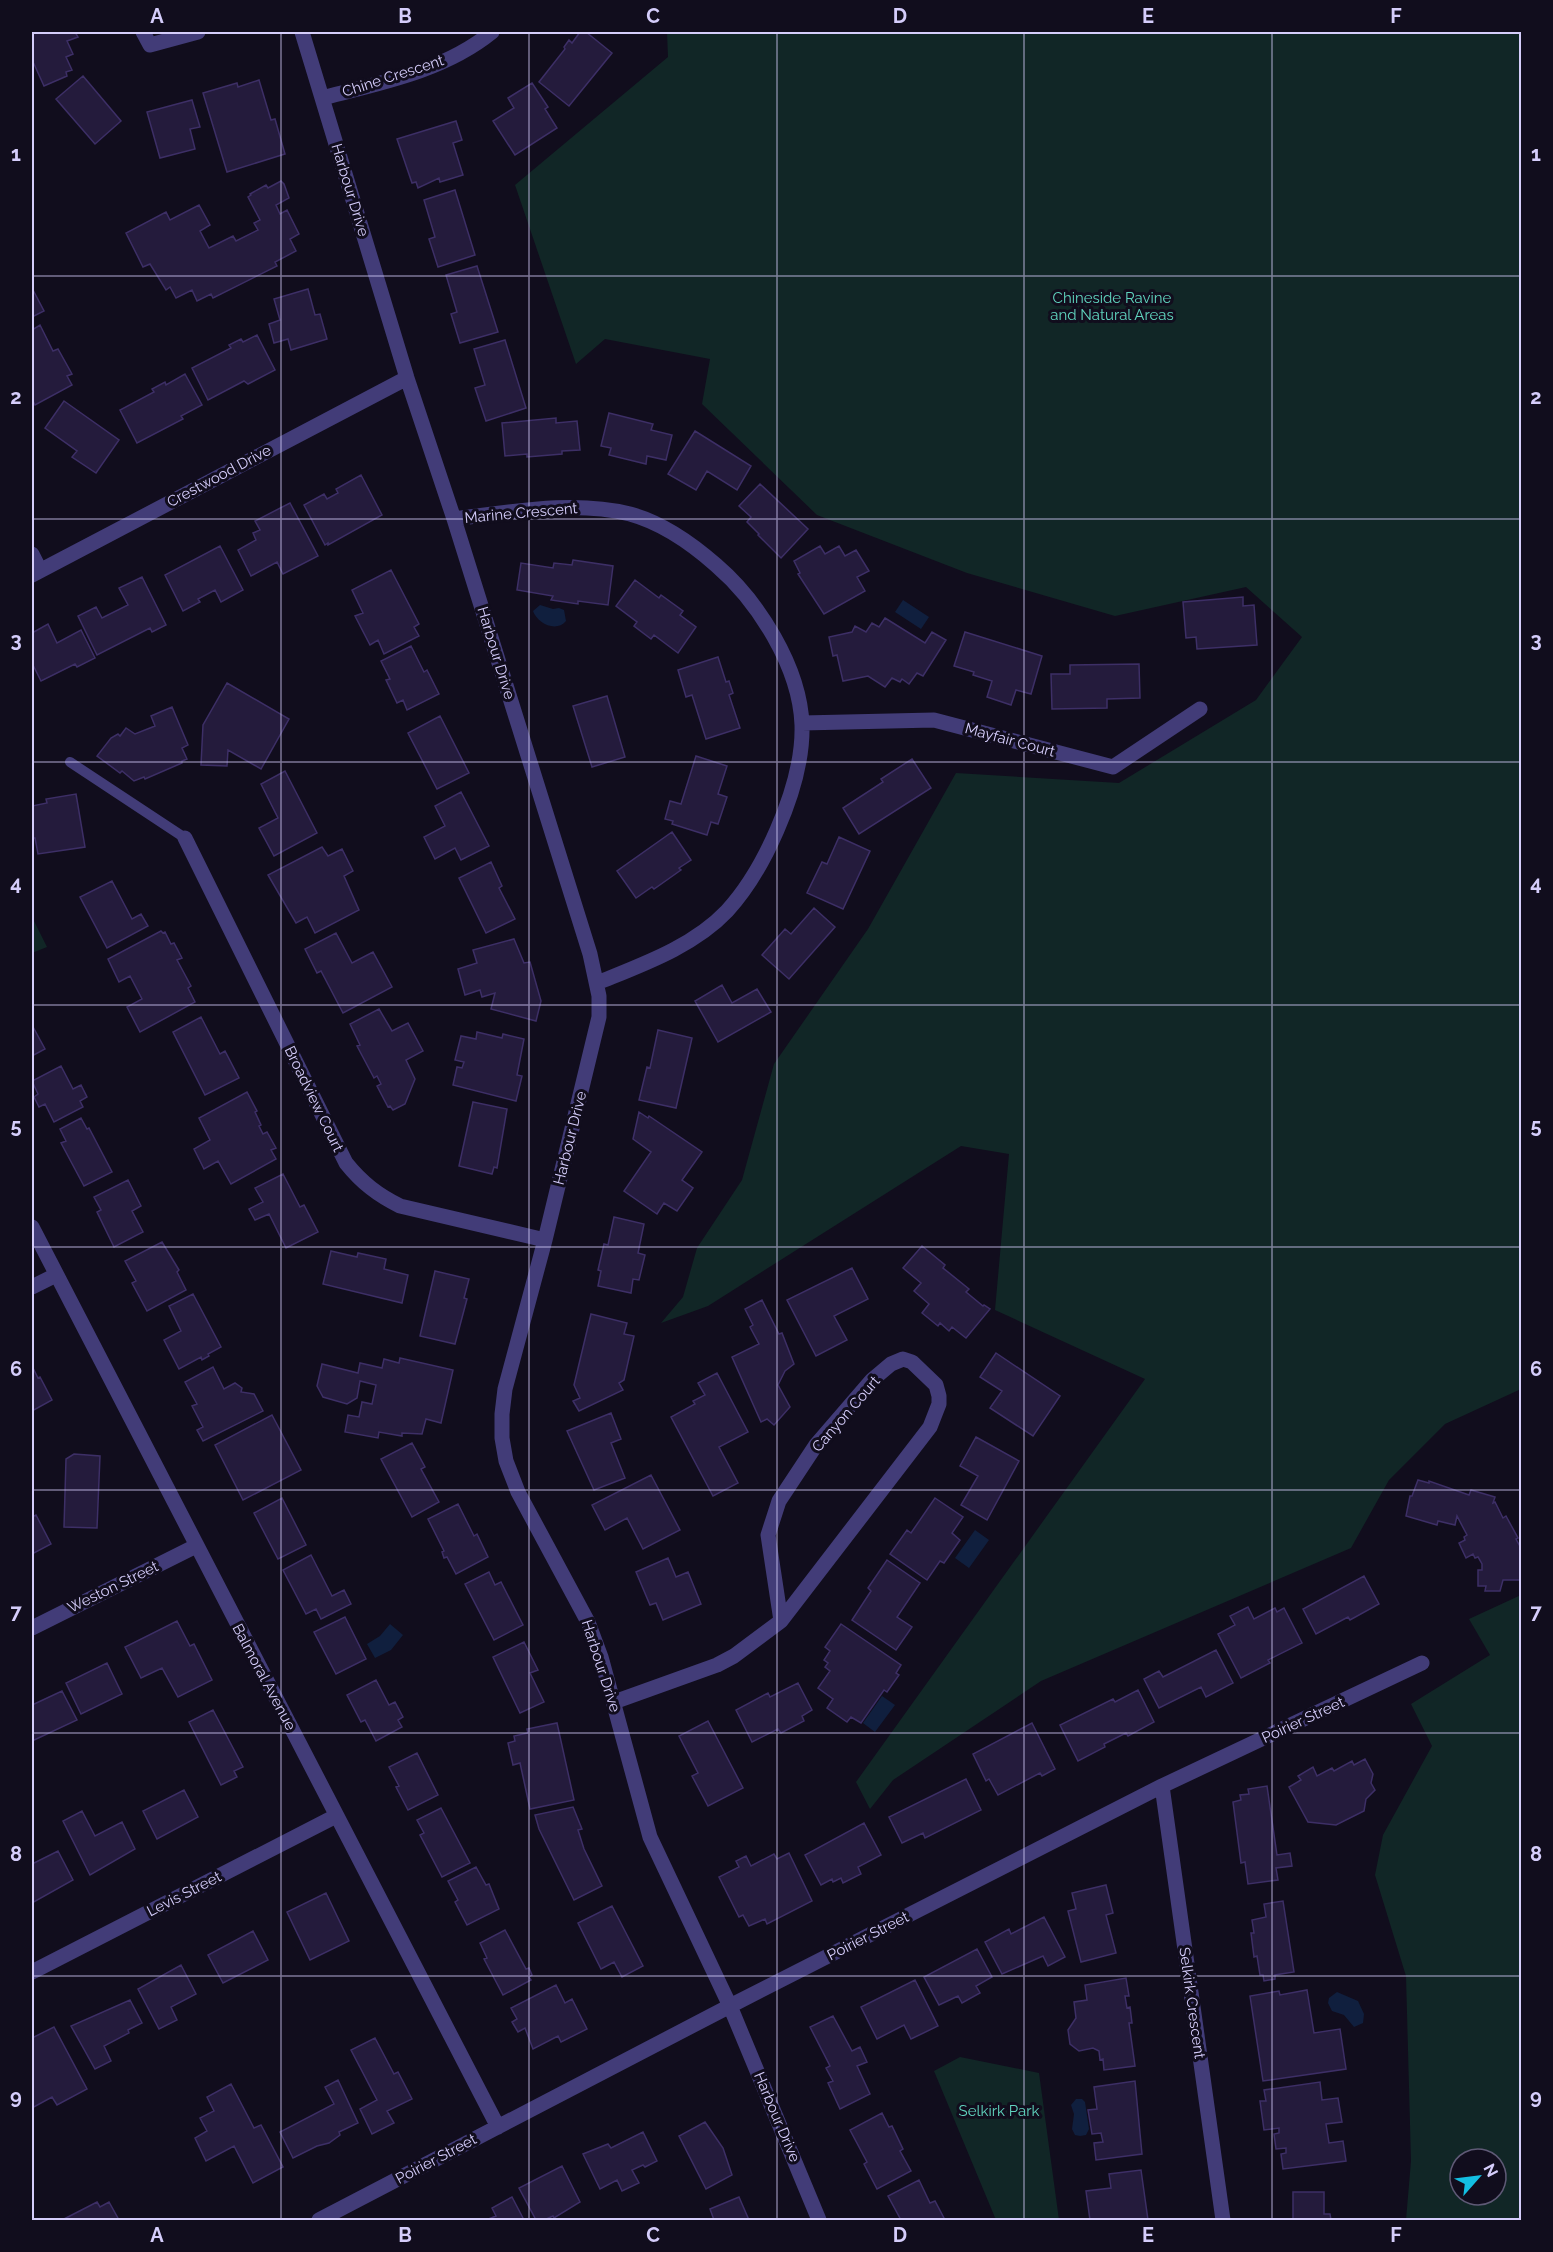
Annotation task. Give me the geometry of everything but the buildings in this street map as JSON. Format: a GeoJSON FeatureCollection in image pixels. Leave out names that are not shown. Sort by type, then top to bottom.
{"type":"FeatureCollection","features":[{"type":"Feature","properties":{"kind":"street"},"geometry":{"type":"LineString","coordinates":[[143,32],[150,45],[198,32]]}},
{"type":"Feature","properties":{"kind":"street","name":"Harbour Drive"},"geometry":{"type":"LineString","coordinates":[[302,32],[406,378],[454,519],[590,954],[599,996],[599,1017],[545,1240],[505,1389],[502,1438],[506,1461],[518,1492],[588,1622],[614,1702],[650,1837],[730,2006],[819,2220]]}},
{"type":"Feature","properties":{"kind":"street","name":"Chine Crescent"},"geometry":{"type":"LineString","coordinates":[[322,98],[386,81],[442,62],[465,51],[492,32]]}},
{"type":"Feature","properties":{"kind":"street","name":"Crestwood Drive"},"geometry":{"type":"LineString","coordinates":[[36,573],[406,378]]}},
{"type":"Feature","properties":{"kind":"street","name":"Marine Crescent"},"geometry":{"type":"LineString","coordinates":[[454,519],[537,510],[589,508],[632,515],[671,532],[689,542],[735,582],[772,633],[791,674],[802,723],[801,749],[786,810],[767,854],[753,878],[740,896],[712,925],[697,936],[662,955],[597,983]]}},
{"type":"Feature","properties":{"kind":"street"},"geometry":{"type":"LineString","coordinates":[[32,554],[36,573]]}},
{"type":"Feature","properties":{"kind":"street","name":"Mayfair Court"},"geometry":{"type":"LineString","coordinates":[[802,723],[934,720],[1113,767],[1200,709]]}},
{"type":"Feature","properties":{"kind":"street","name":"Broadview Court"},"geometry":{"type":"LineString","coordinates":[[184,838],[346,1163],[360,1181],[382,1197],[400,1206],[545,1240]]}},
{"type":"Feature","properties":{"kind":"street","name":"Balmoral Avenue"},"geometry":{"type":"LineString","coordinates":[[32,1227],[498,2127]]}},
{"type":"Feature","properties":{"kind":"street"},"geometry":{"type":"LineString","coordinates":[[32,1287],[57,1275]]}},
{"type":"Feature","properties":{"kind":"street","name":"Canyon Court"},"geometry":{"type":"LineString","coordinates":[[614,1702],[717,1665],[748,1646],[781,1621],[930,1427],[936,1416],[939,1396],[936,1385],[912,1362],[903,1359],[891,1364],[872,1380],[816,1445],[779,1501],[768,1535],[781,1621]]}},
{"type":"Feature","properties":{"kind":"street","name":"Weston Street"},"geometry":{"type":"LineString","coordinates":[[32,1628],[196,1546]]}},
{"type":"Feature","properties":{"kind":"street","name":"Poirier Street"},"geometry":{"type":"LineString","coordinates":[[319,2220],[730,2006],[1162,1786],[1422,1663]]}},
{"type":"Feature","properties":{"kind":"street","name":"Selkirk Crescent"},"geometry":{"type":"LineString","coordinates":[[1162,1786],[1223,2220]]}},
{"type":"Feature","properties":{"kind":"street","name":"Levis Street"},"geometry":{"type":"LineString","coordinates":[[32,1972],[336,1816]]}},
{"type":"Feature","properties":{"kind":"lane"},"geometry":{"type":"LineString","coordinates":[[70,762],[184,838]]}},
{"type":"Feature","properties":{"kind":"green space","name":"Chineside Ravine and Natural Areas"},"geometry":{"type":"Polygon","coordinates":[[[667,32],[1521,32],[1521,1389],[1445,1424],[1389,1480],[1351,1548],[1041,1681],[893,1780],[870,1809],[856,1782],[1145,1379],[995,1310],[1009,1154],[961,1146],[708,1306],[661,1323],[683,1297],[697,1248],[742,1180],[774,1064],[868,929],[956,773],[1119,783],[1256,700],[1302,637],[1246,587],[1115,616],[967,573],[817,515],[702,404],[710,359],[605,339],[576,364],[515,185],[668,57],[667,32]]]}},
{"type":"Feature","properties":{"kind":"green space"},"geometry":{"type":"Polygon","coordinates":[[[32,917],[47,947],[32,953],[32,917]]]}},
{"type":"Feature","properties":{"kind":"green space"},"geometry":{"type":"Polygon","coordinates":[[[1521,1595],[1521,2220],[1406,2220],[1411,2161],[1406,1976],[1375,1875],[1383,1835],[1432,1746],[1411,1704],[1490,1655],[1469,1619],[1521,1595]]]}},
{"type":"Feature","properties":{"kind":"green space","name":"Selkirk Park"},"geometry":{"type":"Polygon","coordinates":[[[960,2057],[1039,2073],[1059,2220],[996,2220],[934,2071],[960,2057]]]}},
{"type":"Feature","properties":{"kind":"water"},"geometry":{"type":"Polygon","coordinates":[[[903,600],[929,617],[921,629],[895,612],[903,600]]]}},
{"type":"Feature","properties":{"kind":"water"},"geometry":{"type":"Polygon","coordinates":[[[540,605],[564,610],[566,621],[557,626],[543,623],[533,611],[540,605]]]}},
{"type":"Feature","properties":{"kind":"water"},"geometry":{"type":"Polygon","coordinates":[[[975,1530],[989,1540],[969,1568],[955,1558],[975,1530]]]}},
{"type":"Feature","properties":{"kind":"water"},"geometry":{"type":"Polygon","coordinates":[[[390,1624],[403,1635],[391,1650],[375,1658],[367,1644],[380,1636],[390,1624]]]}},
{"type":"Feature","properties":{"kind":"water"},"geometry":{"type":"Polygon","coordinates":[[[882,1696],[895,1705],[875,1732],[863,1723],[882,1696]]]}},
{"type":"Feature","properties":{"kind":"water"},"geometry":{"type":"Polygon","coordinates":[[[1337,1992],[1358,2001],[1364,2014],[1363,2023],[1354,2027],[1344,2015],[1332,2011],[1328,2003],[1329,1998],[1337,1992]]]}},
{"type":"Feature","properties":{"kind":"water"},"geometry":{"type":"Polygon","coordinates":[[[1076,2099],[1082,2099],[1085,2102],[1089,2129],[1086,2135],[1075,2135],[1072,2129],[1074,2114],[1071,2105],[1076,2099]]]}}]}
